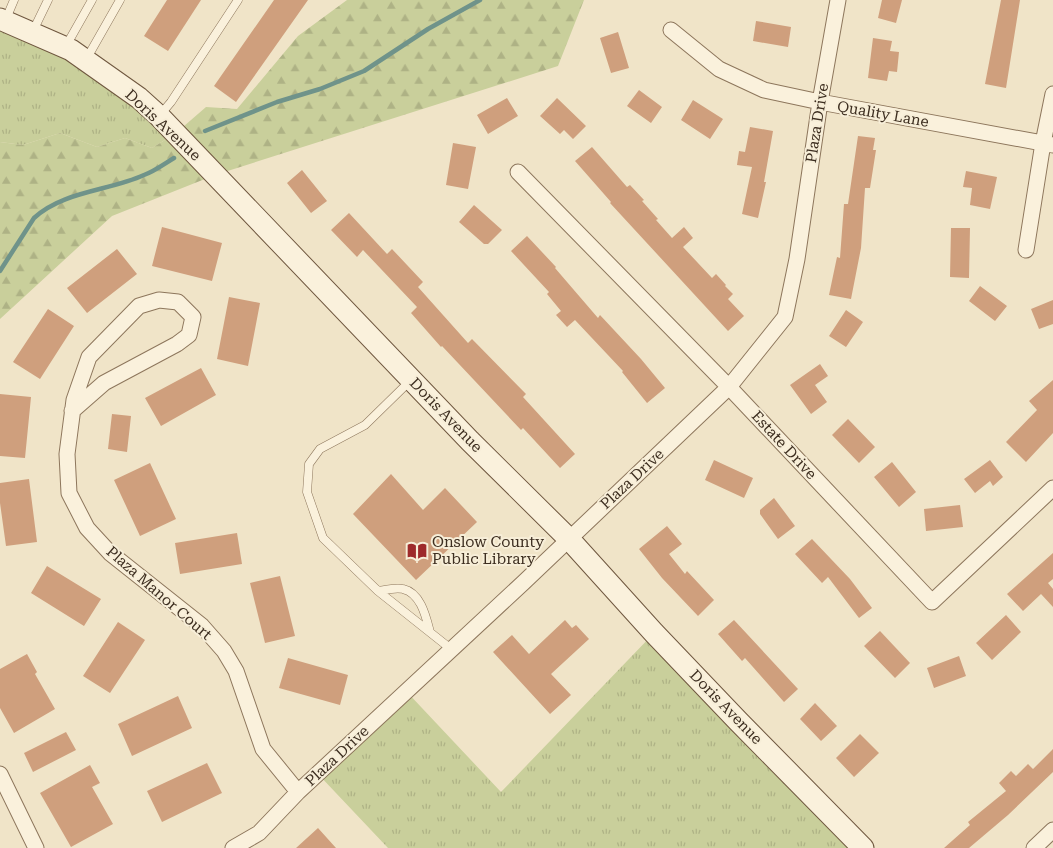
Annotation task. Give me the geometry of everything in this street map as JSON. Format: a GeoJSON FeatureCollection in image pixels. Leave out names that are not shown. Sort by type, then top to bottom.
{"type":"FeatureCollection","features":[{"type":"Feature","properties":{"kind":"street","name":"Plaza Drive"},"geometry":{"type":"LineString","coordinates":[[233,848],[259,833],[298,792],[523,583],[729,387],[785,317],[797,260],[820,102],[838,0]]}},
{"type":"Feature","properties":{"kind":"street","name":"Doris Avenue"},"geometry":{"type":"LineString","coordinates":[[3,20],[66,47],[139,98],[159,116],[470,441],[569,538],[719,701],[863,848]]}},
{"type":"Feature","properties":{"kind":"street","name":"Quality Lane"},"geometry":{"type":"LineString","coordinates":[[671,30],[719,69],[764,90],[1048,144]]}},
{"type":"Feature","properties":{"kind":"street"},"geometry":{"type":"LineString","coordinates":[[1026,250],[1048,144],[1053,94]]}},
{"type":"Feature","properties":{"kind":"street","name":"Estate Drive"},"geometry":{"type":"LineString","coordinates":[[518,172],[729,387],[932,602],[1053,488]]}},
{"type":"Feature","properties":{"kind":"street","name":"Plaza Manor Court"},"geometry":{"type":"LineString","coordinates":[[72,411],[104,383],[178,344],[189,335],[193,317],[178,302],[159,300],[138,306],[89,357],[72,411],[67,454],[69,493],[88,528],[110,553],[202,626],[224,651],[236,672],[263,749],[298,792]]}},
{"type":"Feature","properties":{"kind":"street"},"geometry":{"type":"LineString","coordinates":[[0,774],[36,848]]}},
{"type":"Feature","properties":{"kind":"street"},"geometry":{"type":"LineString","coordinates":[[1034,848],[1053,830]]}},
{"type":"Feature","properties":{"kind":"lane"},"geometry":{"type":"LineString","coordinates":[[3,20],[14,0]]}},
{"type":"Feature","properties":{"kind":"lane"},"geometry":{"type":"LineString","coordinates":[[32,33],[48,0]]}},
{"type":"Feature","properties":{"kind":"lane"},"geometry":{"type":"LineString","coordinates":[[66,47],[92,0]]}},
{"type":"Feature","properties":{"kind":"lane"},"geometry":{"type":"LineString","coordinates":[[86,60],[120,0]]}},
{"type":"Feature","properties":{"kind":"lane"},"geometry":{"type":"LineString","coordinates":[[159,116],[171,102],[238,0]]}},
{"type":"Feature","properties":{"kind":"lane"},"geometry":{"type":"LineString","coordinates":[[412,380],[365,425],[320,448],[309,464],[307,492],[323,538],[378,591],[452,649]]}},
{"type":"Feature","properties":{"kind":"lane"},"geometry":{"type":"LineString","coordinates":[[378,591],[402,589],[411,593],[418,600],[424,612],[430,632]]}},
{"type":"Feature","properties":{"kind":"green space"},"geometry":{"type":"Polygon","coordinates":[[[347,0],[584,0],[558,66],[215,175],[112,216],[0,319],[0,142],[23,145],[60,133],[97,147],[125,138],[152,148],[176,133],[206,107],[237,109],[298,36],[347,0]]]}},
{"type":"Feature","properties":{"kind":"green space"},"geometry":{"type":"Polygon","coordinates":[[[0,19],[71,50],[176,133],[152,148],[125,138],[97,147],[60,133],[23,145],[0,142],[0,19]]]}},
{"type":"Feature","properties":{"kind":"green space"},"geometry":{"type":"Polygon","coordinates":[[[654,633],[863,848],[388,848],[318,774],[406,691],[501,792],[654,633]]]}},
{"type":"Feature","properties":{"kind":"building"},"geometry":{"type":"Polygon","coordinates":[[[167,0],[201,0],[168,51],[144,36],[167,0]]]}},
{"type":"Feature","properties":{"kind":"building"},"geometry":{"type":"Polygon","coordinates":[[[274,0],[308,0],[236,102],[214,86],[274,0]]]}},
{"type":"Feature","properties":{"kind":"building"},"geometry":{"type":"Polygon","coordinates":[[[882,0],[902,0],[896,23],[878,18],[882,0]]]}},
{"type":"Feature","properties":{"kind":"building"},"geometry":{"type":"Polygon","coordinates":[[[1001,0],[1020,0],[1006,88],[985,84],[1001,0]]]}},
{"type":"Feature","properties":{"kind":"building"},"geometry":{"type":"Polygon","coordinates":[[[756,21],[791,27],[788,47],[753,41],[756,21]]]}},
{"type":"Feature","properties":{"kind":"building"},"geometry":{"type":"Polygon","coordinates":[[[618,32],[629,68],[611,73],[600,38],[618,32]]]}},
{"type":"Feature","properties":{"kind":"building"},"geometry":{"type":"Polygon","coordinates":[[[873,38],[892,41],[890,51],[899,52],[897,72],[889,71],[887,81],[868,78],[873,38]]]}},
{"type":"Feature","properties":{"kind":"building"},"geometry":{"type":"Polygon","coordinates":[[[639,90],[662,107],[651,123],[627,106],[639,90]]]}},
{"type":"Feature","properties":{"kind":"building"},"geometry":{"type":"Polygon","coordinates":[[[507,98],[518,116],[488,134],[477,115],[507,98]]]}},
{"type":"Feature","properties":{"kind":"building"},"geometry":{"type":"Polygon","coordinates":[[[557,98],[586,126],[573,139],[564,130],[560,134],[540,116],[557,98]]]}},
{"type":"Feature","properties":{"kind":"building"},"geometry":{"type":"Polygon","coordinates":[[[693,100],[723,119],[710,139],[681,120],[693,100]]]}},
{"type":"Feature","properties":{"kind":"building"},"geometry":{"type":"Polygon","coordinates":[[[750,127],[773,131],[764,182],[766,182],[758,218],[742,214],[752,167],[737,165],[739,151],[745,152],[750,127]]]}},
{"type":"Feature","properties":{"kind":"building"},"geometry":{"type":"Polygon","coordinates":[[[858,136],[875,138],[873,150],[876,150],[870,188],[865,188],[861,248],[851,299],[829,295],[837,257],[840,258],[844,204],[848,204],[858,136]]]}},
{"type":"Feature","properties":{"kind":"building"},"geometry":{"type":"Polygon","coordinates":[[[453,143],[476,147],[468,189],[446,185],[453,143]]]}},
{"type":"Feature","properties":{"kind":"building"},"geometry":{"type":"Polygon","coordinates":[[[592,147],[627,187],[630,185],[644,200],[642,201],[672,238],[684,227],[693,238],[683,247],[712,278],[716,274],[726,285],[733,294],[728,299],[744,316],[728,331],[610,203],[575,161],[592,147]]]}},
{"type":"Feature","properties":{"kind":"building"},"geometry":{"type":"Polygon","coordinates":[[[302,170],[327,201],[311,213],[287,183],[302,170]]]}},
{"type":"Feature","properties":{"kind":"building"},"geometry":{"type":"Polygon","coordinates":[[[966,171],[997,177],[990,209],[970,205],[972,188],[963,187],[966,171]]]}},
{"type":"Feature","properties":{"kind":"building"},"geometry":{"type":"Polygon","coordinates":[[[474,205],[502,230],[488,244],[484,244],[459,222],[474,205]]]}},
{"type":"Feature","properties":{"kind":"building"},"geometry":{"type":"Polygon","coordinates":[[[349,213],[387,254],[392,249],[423,282],[418,287],[468,343],[472,339],[526,394],[523,397],[575,454],[560,468],[523,428],[521,430],[441,347],[411,313],[417,307],[363,250],[357,257],[331,230],[349,213]]]}},
{"type":"Feature","properties":{"kind":"building"},"geometry":{"type":"Polygon","coordinates":[[[162,227],[222,243],[212,281],[152,266],[162,227]]]}},
{"type":"Feature","properties":{"kind":"building"},"geometry":{"type":"Polygon","coordinates":[[[951,228],[970,228],[969,278],[950,277],[951,228]]]}},
{"type":"Feature","properties":{"kind":"building"},"geometry":{"type":"Polygon","coordinates":[[[527,236],[556,267],[598,318],[600,315],[665,388],[647,403],[623,371],[575,320],[567,327],[556,315],[561,311],[547,294],[549,292],[511,251],[527,236]]]}},
{"type":"Feature","properties":{"kind":"building"},"geometry":{"type":"Polygon","coordinates":[[[117,249],[137,274],[87,313],[67,288],[117,249]]]}},
{"type":"Feature","properties":{"kind":"building"},"geometry":{"type":"Polygon","coordinates":[[[980,286],[1007,306],[995,321],[969,301],[980,286]]]}},
{"type":"Feature","properties":{"kind":"building"},"geometry":{"type":"Polygon","coordinates":[[[229,297],[260,303],[248,366],[217,359],[229,297]]]}},
{"type":"Feature","properties":{"kind":"building"},"geometry":{"type":"Polygon","coordinates":[[[1053,300],[1053,324],[1039,329],[1031,309],[1053,300]]]}},
{"type":"Feature","properties":{"kind":"building"},"geometry":{"type":"Polygon","coordinates":[[[48,309],[74,326],[40,379],[13,362],[48,309]]]}},
{"type":"Feature","properties":{"kind":"building"},"geometry":{"type":"Polygon","coordinates":[[[846,310],[863,322],[846,347],[829,336],[846,310]]]}},
{"type":"Feature","properties":{"kind":"building"},"geometry":{"type":"Polygon","coordinates":[[[820,364],[828,376],[815,385],[827,402],[811,414],[790,385],[820,364]]]}},
{"type":"Feature","properties":{"kind":"building"},"geometry":{"type":"Polygon","coordinates":[[[201,368],[216,395],[161,426],[145,398],[201,368]]]}},
{"type":"Feature","properties":{"kind":"building"},"geometry":{"type":"Polygon","coordinates":[[[1053,380],[1053,433],[1026,462],[1006,442],[1037,410],[1029,401],[1053,380]]]}},
{"type":"Feature","properties":{"kind":"building"},"geometry":{"type":"Polygon","coordinates":[[[0,394],[31,397],[25,458],[0,456],[0,394]]]}},
{"type":"Feature","properties":{"kind":"building"},"geometry":{"type":"Polygon","coordinates":[[[112,414],[131,416],[127,452],[108,449],[112,414]]]}},
{"type":"Feature","properties":{"kind":"building"},"geometry":{"type":"Polygon","coordinates":[[[848,419],[875,447],[859,463],[832,435],[848,419]]]}},
{"type":"Feature","properties":{"kind":"building"},"geometry":{"type":"Polygon","coordinates":[[[714,460],[753,478],[744,498],[705,480],[714,460]]]}},
{"type":"Feature","properties":{"kind":"building"},"geometry":{"type":"Polygon","coordinates":[[[990,460],[1003,477],[993,486],[990,481],[975,493],[964,479],[990,460]]]}},
{"type":"Feature","properties":{"kind":"building"},"geometry":{"type":"Polygon","coordinates":[[[892,462],[916,492],[899,507],[874,477],[892,462]]]}},
{"type":"Feature","properties":{"kind":"building"},"geometry":{"type":"Polygon","coordinates":[[[150,463],[176,519],[140,536],[114,480],[150,463]]]}},
{"type":"Feature","properties":{"kind":"building","name":"Onslow County Public Library"},"geometry":{"type":"Polygon","coordinates":[[[391,474],[423,510],[445,488],[477,522],[416,580],[353,514],[391,474]]]}},
{"type":"Feature","properties":{"kind":"building"},"geometry":{"type":"Polygon","coordinates":[[[29,479],[37,542],[6,546],[0,503],[0,483],[29,479]]]}},
{"type":"Feature","properties":{"kind":"building"},"geometry":{"type":"Polygon","coordinates":[[[774,498],[795,526],[778,539],[760,514],[760,510],[774,498]]]}},
{"type":"Feature","properties":{"kind":"building"},"geometry":{"type":"Polygon","coordinates":[[[960,505],[963,527],[926,531],[924,509],[960,505]]]}},
{"type":"Feature","properties":{"kind":"building"},"geometry":{"type":"Polygon","coordinates":[[[667,526],[682,544],[669,554],[685,574],[687,571],[714,600],[698,616],[662,578],[639,549],[667,526]]]}},
{"type":"Feature","properties":{"kind":"building"},"geometry":{"type":"Polygon","coordinates":[[[237,533],[242,564],[180,574],[175,543],[237,533]]]}},
{"type":"Feature","properties":{"kind":"building"},"geometry":{"type":"Polygon","coordinates":[[[812,539],[850,579],[872,608],[859,618],[828,577],[822,583],[795,554],[812,539]]]}},
{"type":"Feature","properties":{"kind":"building"},"geometry":{"type":"Polygon","coordinates":[[[1053,553],[1053,579],[1048,583],[1053,589],[1053,607],[1041,594],[1023,611],[1007,594],[1053,553]]]}},
{"type":"Feature","properties":{"kind":"building"},"geometry":{"type":"Polygon","coordinates":[[[47,566],[101,599],[84,626],[31,593],[47,566]]]}},
{"type":"Feature","properties":{"kind":"building"},"geometry":{"type":"Polygon","coordinates":[[[280,576],[295,636],[265,643],[250,583],[280,576]]]}},
{"type":"Feature","properties":{"kind":"building"},"geometry":{"type":"Polygon","coordinates":[[[1006,615],[1021,632],[992,660],[976,643],[1006,615]]]}},
{"type":"Feature","properties":{"kind":"building"},"geometry":{"type":"Polygon","coordinates":[[[565,620],[572,628],[576,625],[589,639],[551,674],[571,695],[550,714],[493,652],[512,635],[529,654],[565,620]]]}},
{"type":"Feature","properties":{"kind":"building"},"geometry":{"type":"Polygon","coordinates":[[[734,620],[798,689],[784,702],[745,658],[742,661],[718,634],[734,620]]]}},
{"type":"Feature","properties":{"kind":"building"},"geometry":{"type":"Polygon","coordinates":[[[118,622],[145,640],[110,693],[83,676],[118,622]]]}},
{"type":"Feature","properties":{"kind":"building"},"geometry":{"type":"Polygon","coordinates":[[[880,631],[910,663],[895,678],[864,646],[880,631]]]}},
{"type":"Feature","properties":{"kind":"building"},"geometry":{"type":"Polygon","coordinates":[[[27,654],[37,672],[35,674],[55,709],[14,733],[0,708],[0,669],[27,654]]]}},
{"type":"Feature","properties":{"kind":"building"},"geometry":{"type":"Polygon","coordinates":[[[959,656],[966,676],[934,688],[927,668],[959,656]]]}},
{"type":"Feature","properties":{"kind":"building"},"geometry":{"type":"Polygon","coordinates":[[[288,658],[348,675],[340,705],[279,688],[288,658]]]}},
{"type":"Feature","properties":{"kind":"building"},"geometry":{"type":"Polygon","coordinates":[[[178,696],[192,728],[132,756],[118,724],[178,696]]]}},
{"type":"Feature","properties":{"kind":"building"},"geometry":{"type":"Polygon","coordinates":[[[815,703],[837,726],[821,741],[800,719],[815,703]]]}},
{"type":"Feature","properties":{"kind":"building"},"geometry":{"type":"Polygon","coordinates":[[[66,732],[76,750],[33,772],[24,753],[66,732]]]}},
{"type":"Feature","properties":{"kind":"building"},"geometry":{"type":"Polygon","coordinates":[[[860,734],[879,753],[854,777],[836,758],[860,734]]]}},
{"type":"Feature","properties":{"kind":"building"},"geometry":{"type":"Polygon","coordinates":[[[1053,749],[1053,772],[1008,815],[969,848],[944,848],[970,825],[968,822],[1006,791],[999,783],[1011,771],[1016,776],[1028,764],[1033,769],[1053,749]]]}},
{"type":"Feature","properties":{"kind":"building"},"geometry":{"type":"Polygon","coordinates":[[[207,763],[222,793],[162,822],[147,791],[207,763]]]}},
{"type":"Feature","properties":{"kind":"building"},"geometry":{"type":"Polygon","coordinates":[[[90,765],[100,783],[92,787],[113,824],[71,847],[40,793],[90,765]]]}},
{"type":"Feature","properties":{"kind":"building"},"geometry":{"type":"Polygon","coordinates":[[[318,828],[336,848],[296,848],[318,828]]]}},
{"type":"Feature","properties":{"kind":"waterway"},"geometry":{"type":"LineString","coordinates":[[205,131],[277,102],[320,89],[364,71],[428,29],[480,0]]}},
{"type":"Feature","properties":{"kind":"waterway"},"geometry":{"type":"LineString","coordinates":[[0,271],[34,218],[46,209],[72,197],[144,175],[174,158]]}},
{"type":"Feature","properties":{"kind":"place","name":"Onslow County Public Library"},"geometry":{"type":"Point","coordinates":[417,551]}}]}
